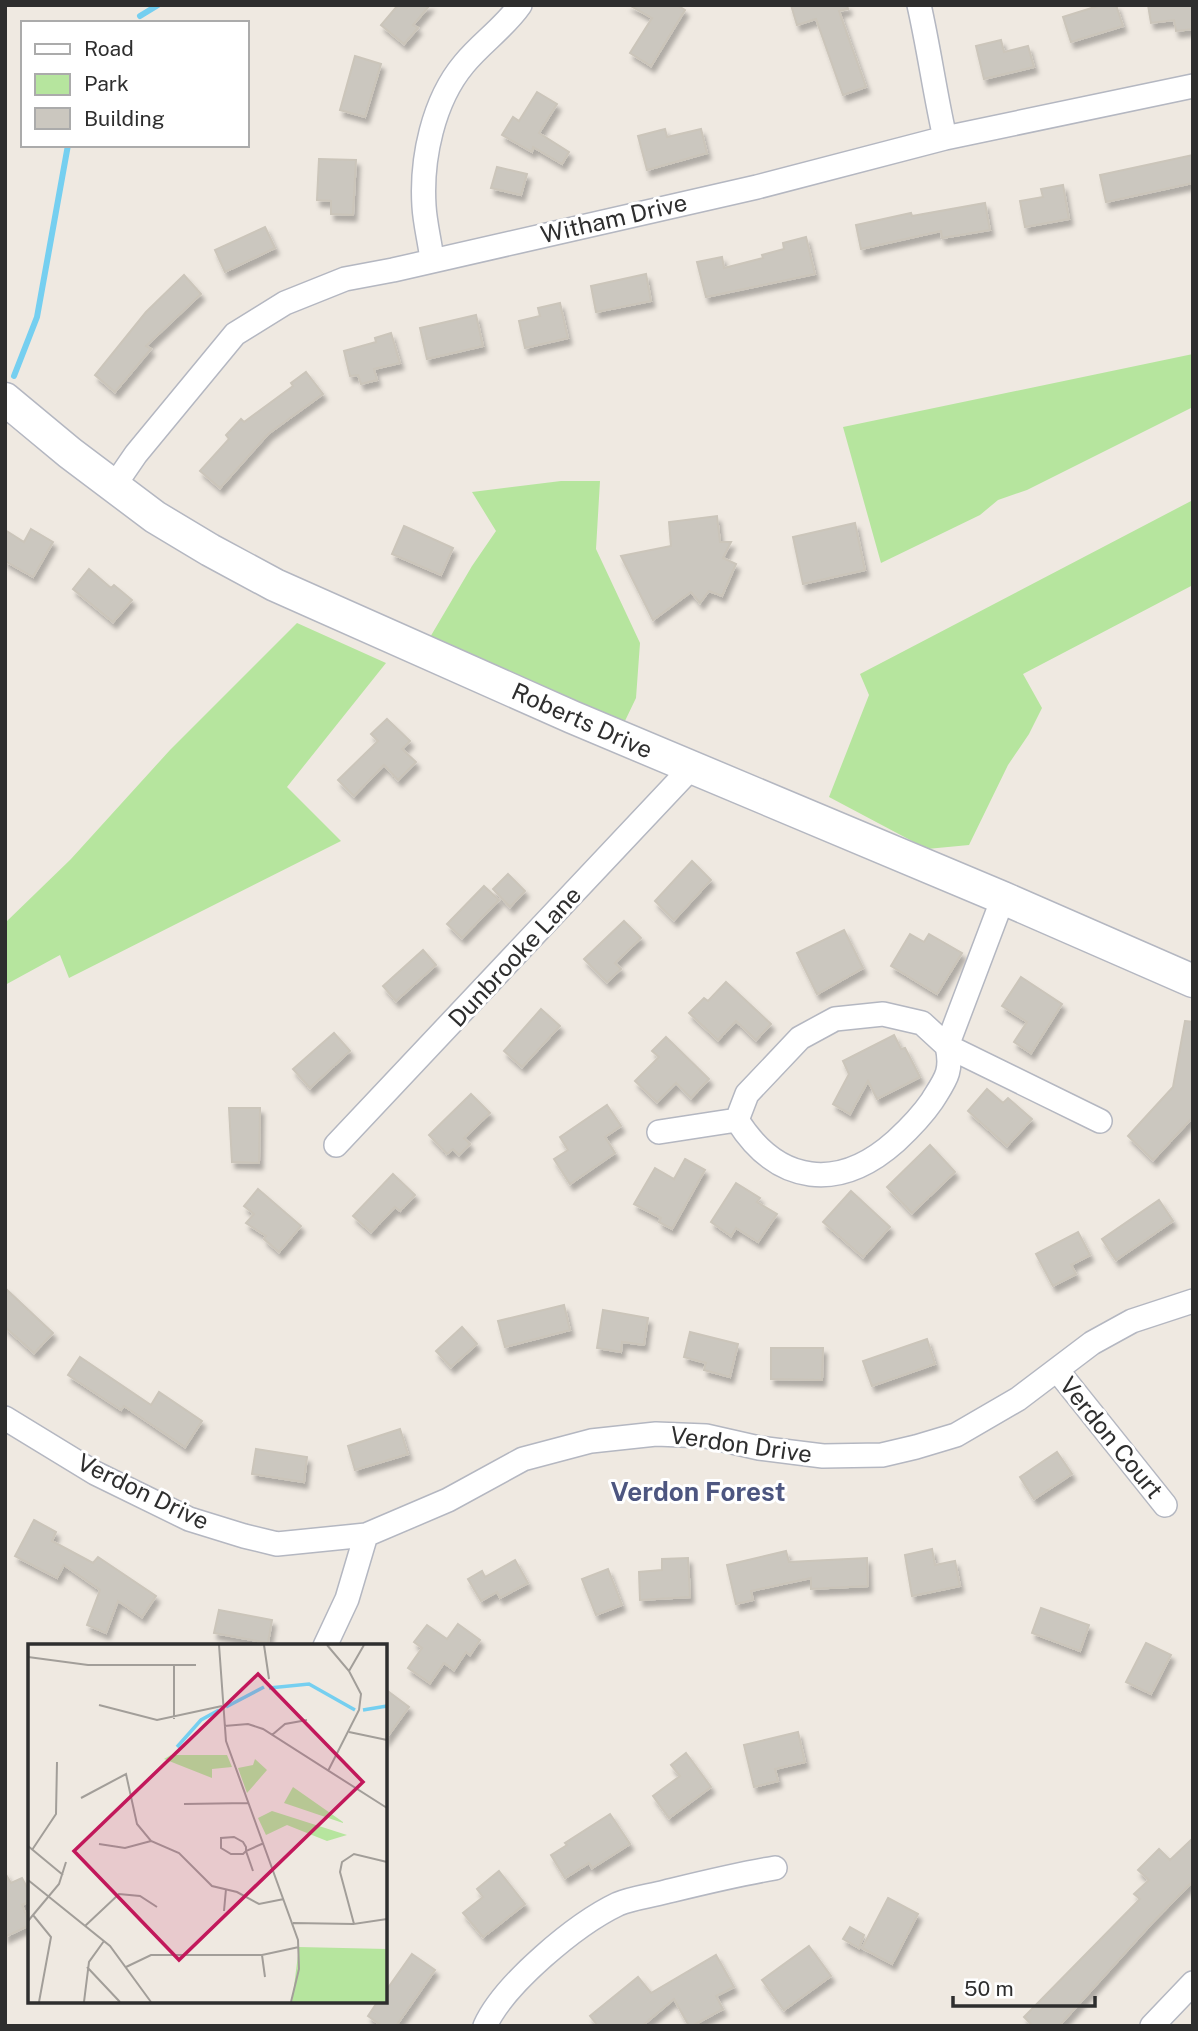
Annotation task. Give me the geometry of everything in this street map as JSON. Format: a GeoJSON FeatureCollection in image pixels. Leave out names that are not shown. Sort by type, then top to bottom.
{"type":"FeatureCollection","features":[{"type":"Feature","properties":{"kind":"street"},"geometry":{"type":"LineString","coordinates":[[432,260],[424,205],[427,157],[433,125],[447,92],[463,65],[520,5]]}},
{"type":"Feature","properties":{"kind":"street"},"geometry":{"type":"LineString","coordinates":[[919,5],[945,138]]}},
{"type":"Feature","properties":{"kind":"street","name":"Witham Drive"},"geometry":{"type":"LineString","coordinates":[[114,486],[136,454],[235,334],[285,303],[345,279],[757,187],[945,138],[1193,86]]}},
{"type":"Feature","properties":{"kind":"street","name":"Roberts Drive"},"geometry":{"type":"LineString","coordinates":[[5,399],[155,517],[275,585],[691,768],[1003,898],[1193,981]]}},
{"type":"Feature","properties":{"kind":"street","name":"Dunbrooke Lane"},"geometry":{"type":"LineString","coordinates":[[336,1145],[691,768]]}},
{"type":"Feature","properties":{"kind":"street"},"geometry":{"type":"LineString","coordinates":[[737,1121],[749,1139],[774,1161],[796,1172],[822,1175],[854,1170],[884,1152],[920,1119],[944,1081],[951,1062],[947,1046],[1003,898]]}},
{"type":"Feature","properties":{"kind":"street"},"geometry":{"type":"LineString","coordinates":[[737,1121],[747,1094],[800,1038],[835,1019],[883,1014],[922,1023],[947,1046],[1100,1121]]}},
{"type":"Feature","properties":{"kind":"street"},"geometry":{"type":"LineString","coordinates":[[659,1132],[737,1121]]}},
{"type":"Feature","properties":{"kind":"street","name":"Verdon Drive"},"geometry":{"type":"LineString","coordinates":[[5,1418],[95,1473],[200,1522],[277,1544],[366,1535],[448,1500],[523,1459],[591,1441],[656,1434],[706,1436],[759,1448],[823,1456],[882,1455],[916,1447],[956,1435],[1018,1399],[1091,1343],[1132,1321],[1193,1301]]}},
{"type":"Feature","properties":{"kind":"street","name":"Verdon Court"},"geometry":{"type":"LineString","coordinates":[[1057,1370],[1165,1505]]}},
{"type":"Feature","properties":{"kind":"street"},"geometry":{"type":"LineString","coordinates":[[326,1644],[347,1599],[366,1535]]}},
{"type":"Feature","properties":{"kind":"street"},"geometry":{"type":"LineString","coordinates":[[485,2026],[492,2010],[530,1969],[580,1927],[620,1903],[729,1875],[775,1868]]}},
{"type":"Feature","properties":{"kind":"street"},"geometry":{"type":"LineString","coordinates":[[1152,2026],[1193,1983]]}},
{"type":"Feature","properties":{"kind":"green space"},"geometry":{"type":"Polygon","coordinates":[[[1193,354],[1193,407],[1027,490],[998,500],[980,515],[881,563],[843,427],[1193,354]]]}},
{"type":"Feature","properties":{"kind":"green space"},"geometry":{"type":"Polygon","coordinates":[[[561,481],[600,481],[596,549],[640,643],[636,698],[624,723],[429,639],[496,531],[472,492],[561,481]]]}},
{"type":"Feature","properties":{"kind":"green space"},"geometry":{"type":"Polygon","coordinates":[[[1193,500],[1193,585],[1023,674],[1042,708],[1029,734],[1008,765],[969,845],[927,849],[829,797],[869,695],[860,674],[1193,500]]]}},
{"type":"Feature","properties":{"kind":"green space"},"geometry":{"type":"Polygon","coordinates":[[[297,623],[386,663],[287,787],[341,841],[69,978],[60,955],[5,985],[5,923],[71,859],[170,750],[297,623]]]}},
{"type":"Feature","properties":{"kind":"building"},"geometry":{"type":"Polygon","coordinates":[[[398,5],[430,5],[413,25],[418,28],[404,44],[381,25],[398,5]]]}},
{"type":"Feature","properties":{"kind":"building"},"geometry":{"type":"Polygon","coordinates":[[[629,5],[677,5],[685,10],[651,66],[630,53],[652,18],[629,5]]]}},
{"type":"Feature","properties":{"kind":"building"},"geometry":{"type":"Polygon","coordinates":[[[791,5],[847,5],[848,9],[839,11],[866,87],[843,95],[816,19],[797,25],[791,5]]]}},
{"type":"Feature","properties":{"kind":"building"},"geometry":{"type":"Polygon","coordinates":[[[1101,5],[1116,5],[1123,26],[1071,42],[1063,17],[1101,5]]]}},
{"type":"Feature","properties":{"kind":"building"},"geometry":{"type":"Polygon","coordinates":[[[1148,5],[1193,5],[1193,29],[1176,31],[1174,20],[1151,23],[1148,5]]]}},
{"type":"Feature","properties":{"kind":"building"},"geometry":{"type":"Polygon","coordinates":[[[1001,40],[1004,52],[1028,46],[1034,67],[984,79],[976,46],[1001,40]]]}},
{"type":"Feature","properties":{"kind":"building"},"geometry":{"type":"Polygon","coordinates":[[[355,56],[381,64],[365,117],[340,110],[355,56]]]}},
{"type":"Feature","properties":{"kind":"building"},"geometry":{"type":"Polygon","coordinates":[[[537,92],[557,104],[539,133],[569,152],[562,164],[533,147],[532,152],[502,135],[513,117],[519,121],[537,92]]]}},
{"type":"Feature","properties":{"kind":"building"},"geometry":{"type":"Polygon","coordinates":[[[665,129],[667,137],[701,129],[707,153],[647,170],[638,136],[665,129]]]}},
{"type":"Feature","properties":{"kind":"building"},"geometry":{"type":"Polygon","coordinates":[[[1193,155],[1193,183],[1106,202],[1100,175],[1193,155]]]}},
{"type":"Feature","properties":{"kind":"building"},"geometry":{"type":"Polygon","coordinates":[[[319,159],[356,160],[353,215],[331,214],[331,201],[317,200],[319,159]]]}},
{"type":"Feature","properties":{"kind":"building"},"geometry":{"type":"Polygon","coordinates":[[[497,167],[527,174],[521,195],[491,188],[497,167]]]}},
{"type":"Feature","properties":{"kind":"building"},"geometry":{"type":"Polygon","coordinates":[[[1063,185],[1069,219],[1025,227],[1020,201],[1043,197],[1041,189],[1063,185]]]}},
{"type":"Feature","properties":{"kind":"building"},"geometry":{"type":"Polygon","coordinates":[[[985,203],[990,230],[942,238],[941,231],[861,249],[856,225],[911,213],[912,216],[985,203]]]}},
{"type":"Feature","properties":{"kind":"building"},"geometry":{"type":"Polygon","coordinates":[[[265,227],[275,248],[225,272],[215,250],[265,227]]]}},
{"type":"Feature","properties":{"kind":"building"},"geometry":{"type":"Polygon","coordinates":[[[806,237],[815,274],[706,297],[697,262],[722,257],[724,268],[763,258],[762,255],[784,249],[783,243],[806,237]]]}},
{"type":"Feature","properties":{"kind":"building"},"geometry":{"type":"Polygon","coordinates":[[[646,274],[651,301],[596,312],[591,286],[646,274]]]}},
{"type":"Feature","properties":{"kind":"building"},"geometry":{"type":"Polygon","coordinates":[[[184,275],[201,294],[146,346],[151,349],[115,392],[95,375],[146,312],[184,275]]]}},
{"type":"Feature","properties":{"kind":"building"},"geometry":{"type":"Polygon","coordinates":[[[560,303],[568,338],[525,348],[519,321],[540,316],[538,308],[560,303]]]}},
{"type":"Feature","properties":{"kind":"building"},"geometry":{"type":"Polygon","coordinates":[[[476,315],[483,346],[427,359],[420,328],[476,315]]]}},
{"type":"Feature","properties":{"kind":"building"},"geometry":{"type":"Polygon","coordinates":[[[391,333],[400,363],[374,369],[377,380],[361,384],[358,375],[350,376],[344,351],[376,342],[375,338],[391,333]]]}},
{"type":"Feature","properties":{"kind":"building"},"geometry":{"type":"Polygon","coordinates":[[[306,372],[323,394],[268,434],[220,488],[200,471],[229,439],[226,435],[241,419],[244,422],[293,386],[291,383],[306,372]]]}},
{"type":"Feature","properties":{"kind":"building"},"geometry":{"type":"Polygon","coordinates":[[[717,516],[720,542],[731,542],[723,558],[736,564],[722,596],[709,591],[700,603],[691,592],[653,620],[621,556],[671,546],[669,522],[717,516]]]}},
{"type":"Feature","properties":{"kind":"building"},"geometry":{"type":"Polygon","coordinates":[[[855,523],[865,570],[803,584],[793,537],[855,523]]]}},
{"type":"Feature","properties":{"kind":"building"},"geometry":{"type":"Polygon","coordinates":[[[404,526],[453,548],[441,575],[392,554],[404,526]]]}},
{"type":"Feature","properties":{"kind":"building"},"geometry":{"type":"Polygon","coordinates":[[[31,529],[53,542],[33,577],[5,561],[5,530],[24,542],[31,529]]]}},
{"type":"Feature","properties":{"kind":"building"},"geometry":{"type":"Polygon","coordinates":[[[89,569],[111,588],[114,585],[132,600],[113,622],[73,589],[89,569]]]}},
{"type":"Feature","properties":{"kind":"building"},"geometry":{"type":"Polygon","coordinates":[[[387,719],[410,741],[402,749],[416,762],[398,780],[384,765],[354,796],[338,780],[378,741],[371,734],[387,719]]]}},
{"type":"Feature","properties":{"kind":"building"},"geometry":{"type":"Polygon","coordinates":[[[692,861],[711,880],[674,920],[655,901],[692,861]]]}},
{"type":"Feature","properties":{"kind":"building"},"geometry":{"type":"Polygon","coordinates":[[[508,874],[525,891],[510,907],[493,889],[508,874]]]}},
{"type":"Feature","properties":{"kind":"building"},"geometry":{"type":"Polygon","coordinates":[[[484,886],[499,900],[462,938],[447,924],[484,886]]]}},
{"type":"Feature","properties":{"kind":"building"},"geometry":{"type":"Polygon","coordinates":[[[624,921],[641,938],[615,963],[621,969],[607,982],[584,959],[624,921]]]}},
{"type":"Feature","properties":{"kind":"building"},"geometry":{"type":"Polygon","coordinates":[[[844,930],[863,968],[817,994],[797,953],[844,930]]]}},
{"type":"Feature","properties":{"kind":"building"},"geometry":{"type":"Polygon","coordinates":[[[910,934],[924,942],[929,934],[962,953],[937,994],[891,966],[910,934]]]}},
{"type":"Feature","properties":{"kind":"building"},"geometry":{"type":"Polygon","coordinates":[[[423,950],[436,965],[396,1001],[383,986],[423,950]]]}},
{"type":"Feature","properties":{"kind":"building"},"geometry":{"type":"Polygon","coordinates":[[[1021,977],[1062,1004],[1031,1053],[1014,1042],[1027,1022],[1002,1006],[1021,977]]]}},
{"type":"Feature","properties":{"kind":"building"},"geometry":{"type":"Polygon","coordinates":[[[726,982],[771,1024],[756,1040],[736,1021],[718,1040],[689,1013],[704,998],[708,1001],[726,982]]]}},
{"type":"Feature","properties":{"kind":"building"},"geometry":{"type":"Polygon","coordinates":[[[541,1009],[560,1026],[522,1067],[504,1051],[541,1009]]]}},
{"type":"Feature","properties":{"kind":"building"},"geometry":{"type":"Polygon","coordinates":[[[1185,1021],[1193,1022],[1193,1117],[1153,1160],[1128,1136],[1173,1087],[1185,1021]]]}},
{"type":"Feature","properties":{"kind":"building"},"geometry":{"type":"Polygon","coordinates":[[[334,1033],[350,1051],[310,1088],[293,1069],[334,1033]]]}},
{"type":"Feature","properties":{"kind":"building"},"geometry":{"type":"Polygon","coordinates":[[[894,1035],[901,1049],[905,1048],[920,1077],[877,1099],[868,1081],[850,1114],[833,1104],[849,1074],[843,1061],[894,1035]]]}},
{"type":"Feature","properties":{"kind":"building"},"geometry":{"type":"Polygon","coordinates":[[[666,1037],[709,1079],[691,1098],[676,1083],[657,1102],[635,1081],[659,1057],[652,1051],[666,1037]]]}},
{"type":"Feature","properties":{"kind":"building"},"geometry":{"type":"Polygon","coordinates":[[[987,1089],[1003,1103],[1008,1098],[1032,1119],[1007,1146],[968,1111],[987,1089]]]}},
{"type":"Feature","properties":{"kind":"building"},"geometry":{"type":"Polygon","coordinates":[[[471,1094],[490,1113],[464,1138],[470,1144],[459,1155],[453,1149],[447,1154],[429,1135],[471,1094]]]}},
{"type":"Feature","properties":{"kind":"building"},"geometry":{"type":"Polygon","coordinates":[[[607,1105],[621,1126],[605,1137],[615,1153],[570,1184],[554,1159],[568,1150],[560,1137],[607,1105]]]}},
{"type":"Feature","properties":{"kind":"building"},"geometry":{"type":"Polygon","coordinates":[[[229,1108],[260,1108],[259,1163],[232,1162],[229,1108]]]}},
{"type":"Feature","properties":{"kind":"building"},"geometry":{"type":"Polygon","coordinates":[[[930,1145],[955,1172],[912,1213],[887,1187],[930,1145]]]}},
{"type":"Feature","properties":{"kind":"building"},"geometry":{"type":"Polygon","coordinates":[[[685,1159],[705,1170],[672,1229],[659,1222],[661,1218],[634,1204],[655,1168],[674,1179],[685,1159]]]}},
{"type":"Feature","properties":{"kind":"building"},"geometry":{"type":"Polygon","coordinates":[[[393,1174],[415,1195],[400,1211],[395,1207],[371,1232],[353,1216],[393,1174]]]}},
{"type":"Feature","properties":{"kind":"building"},"geometry":{"type":"Polygon","coordinates":[[[736,1183],[760,1198],[757,1202],[777,1214],[758,1242],[736,1228],[731,1236],[711,1222],[736,1183]]]}},
{"type":"Feature","properties":{"kind":"building"},"geometry":{"type":"Polygon","coordinates":[[[258,1189],[301,1226],[279,1252],[264,1239],[266,1236],[246,1223],[254,1214],[244,1206],[258,1189]]]}},
{"type":"Feature","properties":{"kind":"building"},"geometry":{"type":"Polygon","coordinates":[[[851,1191],[890,1227],[863,1257],[823,1222],[851,1191]]]}},
{"type":"Feature","properties":{"kind":"building"},"geometry":{"type":"Polygon","coordinates":[[[1159,1200],[1173,1221],[1116,1260],[1102,1239],[1159,1200]]]}},
{"type":"Feature","properties":{"kind":"building"},"geometry":{"type":"Polygon","coordinates":[[[1078,1232],[1090,1255],[1071,1265],[1076,1274],[1053,1286],[1036,1254],[1078,1232]]]}},
{"type":"Feature","properties":{"kind":"building"},"geometry":{"type":"Polygon","coordinates":[[[5,1288],[53,1333],[34,1353],[5,1327],[5,1288]]]}},
{"type":"Feature","properties":{"kind":"building"},"geometry":{"type":"Polygon","coordinates":[[[564,1305],[570,1330],[505,1347],[498,1321],[564,1305]]]}},
{"type":"Feature","properties":{"kind":"building"},"geometry":{"type":"Polygon","coordinates":[[[603,1310],[648,1318],[644,1345],[622,1342],[621,1352],[597,1348],[603,1310]]]}},
{"type":"Feature","properties":{"kind":"building"},"geometry":{"type":"Polygon","coordinates":[[[462,1327],[477,1344],[451,1367],[436,1351],[462,1327]]]}},
{"type":"Feature","properties":{"kind":"building"},"geometry":{"type":"Polygon","coordinates":[[[690,1332],[738,1344],[730,1377],[704,1370],[706,1363],[684,1357],[690,1332]]]}},
{"type":"Feature","properties":{"kind":"building"},"geometry":{"type":"Polygon","coordinates":[[[927,1339],[935,1364],[872,1386],[863,1361],[927,1339]]]}},
{"type":"Feature","properties":{"kind":"building"},"geometry":{"type":"Polygon","coordinates":[[[771,1348],[823,1348],[822,1380],[771,1379],[771,1348]]]}},
{"type":"Feature","properties":{"kind":"building"},"geometry":{"type":"Polygon","coordinates":[[[80,1357],[151,1405],[159,1392],[202,1421],[185,1447],[124,1406],[121,1410],[68,1375],[80,1357]]]}},
{"type":"Feature","properties":{"kind":"building"},"geometry":{"type":"Polygon","coordinates":[[[400,1429],[408,1454],[355,1470],[348,1446],[400,1429]]]}},
{"type":"Feature","properties":{"kind":"building"},"geometry":{"type":"Polygon","coordinates":[[[256,1449],[307,1457],[304,1482],[252,1474],[256,1449]]]}},
{"type":"Feature","properties":{"kind":"building"},"geometry":{"type":"Polygon","coordinates":[[[1057,1452],[1072,1474],[1034,1499],[1020,1477],[1057,1452]]]}},
{"type":"Feature","properties":{"kind":"building"},"geometry":{"type":"Polygon","coordinates":[[[34,1520],[56,1532],[52,1541],[93,1563],[98,1557],[156,1596],[142,1617],[118,1601],[106,1633],[87,1625],[100,1590],[64,1565],[57,1578],[15,1556],[34,1520]]]}},
{"type":"Feature","properties":{"kind":"building"},"geometry":{"type":"Polygon","coordinates":[[[932,1549],[935,1565],[955,1561],[960,1586],[912,1596],[905,1555],[932,1549]]]}},
{"type":"Feature","properties":{"kind":"building"},"geometry":{"type":"Polygon","coordinates":[[[786,1551],[789,1562],[867,1558],[868,1586],[811,1589],[811,1578],[751,1591],[753,1600],[736,1604],[727,1565],[786,1551]]]}},
{"type":"Feature","properties":{"kind":"building"},"geometry":{"type":"Polygon","coordinates":[[[688,1558],[690,1597],[640,1600],[639,1572],[662,1570],[662,1559],[688,1558]]]}},
{"type":"Feature","properties":{"kind":"building"},"geometry":{"type":"Polygon","coordinates":[[[515,1560],[528,1583],[500,1598],[497,1592],[481,1601],[468,1579],[482,1571],[485,1577],[515,1560]]]}},
{"type":"Feature","properties":{"kind":"building"},"geometry":{"type":"Polygon","coordinates":[[[608,1569],[622,1605],[596,1615],[582,1579],[608,1569]]]}},
{"type":"Feature","properties":{"kind":"building"},"geometry":{"type":"Polygon","coordinates":[[[1041,1608],[1089,1625],[1080,1651],[1032,1633],[1041,1608]]]}},
{"type":"Feature","properties":{"kind":"building"},"geometry":{"type":"Polygon","coordinates":[[[219,1610],[272,1620],[268,1643],[214,1633],[219,1610]]]}},
{"type":"Feature","properties":{"kind":"building"},"geometry":{"type":"Polygon","coordinates":[[[458,1624],[480,1640],[470,1655],[466,1652],[454,1670],[444,1663],[430,1683],[408,1668],[422,1648],[414,1642],[427,1625],[447,1639],[458,1624]]]}},
{"type":"Feature","properties":{"kind":"building"},"geometry":{"type":"Polygon","coordinates":[[[1146,1643],[1171,1655],[1151,1694],[1126,1682],[1146,1643]]]}},
{"type":"Feature","properties":{"kind":"building"},"geometry":{"type":"Polygon","coordinates":[[[387,1690],[409,1707],[387,1737],[387,1690]]]}},
{"type":"Feature","properties":{"kind":"building"},"geometry":{"type":"Polygon","coordinates":[[[798,1732],[805,1762],[775,1769],[778,1781],[754,1787],[744,1745],[798,1732]]]}},
{"type":"Feature","properties":{"kind":"building"},"geometry":{"type":"Polygon","coordinates":[[[686,1753],[711,1787],[669,1818],[653,1796],[680,1776],[671,1765],[686,1753]]]}},
{"type":"Feature","properties":{"kind":"building"},"geometry":{"type":"Polygon","coordinates":[[[610,1814],[630,1844],[592,1868],[589,1863],[565,1878],[551,1855],[610,1814]]]}},
{"type":"Feature","properties":{"kind":"building"},"geometry":{"type":"Polygon","coordinates":[[[1193,1838],[1193,1881],[1059,2026],[1033,2026],[1024,2017],[1140,1899],[1134,1894],[1149,1880],[1138,1870],[1159,1849],[1170,1860],[1193,1838]]]}},
{"type":"Feature","properties":{"kind":"building"},"geometry":{"type":"Polygon","coordinates":[[[499,1871],[525,1904],[483,1937],[463,1913],[483,1897],[477,1889],[499,1871]]]}},
{"type":"Feature","properties":{"kind":"building"},"geometry":{"type":"Polygon","coordinates":[[[5,1873],[11,1883],[22,1878],[28,1889],[28,1902],[22,1905],[28,1926],[5,1937],[5,1873]]]}},
{"type":"Feature","properties":{"kind":"building"},"geometry":{"type":"Polygon","coordinates":[[[888,1898],[918,1914],[892,1964],[862,1948],[888,1898]]]}},
{"type":"Feature","properties":{"kind":"building"},"geometry":{"type":"Polygon","coordinates":[[[850,1927],[864,1935],[859,1948],[843,1939],[850,1927]]]}},
{"type":"Feature","properties":{"kind":"building"},"geometry":{"type":"Polygon","coordinates":[[[809,1946],[831,1976],[784,2010],[762,1980],[809,1946]]]}},
{"type":"Feature","properties":{"kind":"building"},"geometry":{"type":"Polygon","coordinates":[[[412,1954],[435,1970],[396,2026],[382,2026],[368,2016],[377,2003],[387,2003],[387,1989],[412,1954]]]}},
{"type":"Feature","properties":{"kind":"building"},"geometry":{"type":"Polygon","coordinates":[[[716,1955],[734,1987],[716,1996],[723,2009],[692,2026],[689,2026],[674,1999],[642,2026],[598,2026],[590,2016],[638,1977],[651,1993],[716,1955]]]}},
{"type":"Feature","properties":{"kind":"waterway"},"geometry":{"type":"LineString","coordinates":[[140,16],[158,5]]}},
{"type":"Feature","properties":{"kind":"waterway"},"geometry":{"type":"LineString","coordinates":[[14,376],[37,317],[68,147]]}},
{"type":"Feature","properties":{"kind":"district","name":"Verdon Forest"},"geometry":{"type":"Point","coordinates":[698,1492]}}]}
